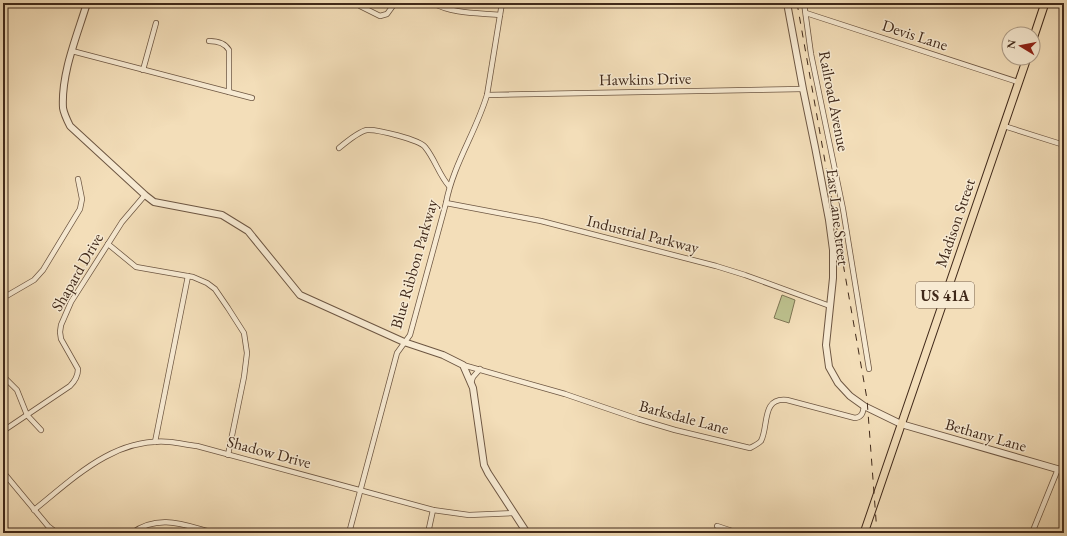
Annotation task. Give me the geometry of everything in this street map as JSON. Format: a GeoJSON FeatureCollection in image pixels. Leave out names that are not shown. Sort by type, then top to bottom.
{"type":"FeatureCollection","features":[{"type":"Feature","properties":{"kind":"main road"},"geometry":{"type":"LineString","coordinates":[[1038,26],[1045,3]]}},
{"type":"Feature","properties":{"kind":"main road","name":"Madison Street"},"geometry":{"type":"LineString","coordinates":[[864,532],[1024,66]]}},
{"type":"Feature","properties":{"kind":"street"},"geometry":{"type":"LineString","coordinates":[[87,3],[72,51],[65,81],[65,116],[70,126],[154,202],[222,215],[248,230],[300,295],[404,342],[443,355],[464,365],[473,388],[484,465],[527,533]]}},
{"type":"Feature","properties":{"kind":"street"},"geometry":{"type":"LineString","coordinates":[[360,6],[380,16],[386,14],[395,3]]}},
{"type":"Feature","properties":{"kind":"street"},"geometry":{"type":"LineString","coordinates":[[433,3],[438,6],[457,11],[500,15]]}},
{"type":"Feature","properties":{"kind":"street","name":"Blue Ribbon Parkway"},"geometry":{"type":"LineString","coordinates":[[348,533],[397,353],[410,335],[446,203],[449,186],[488,95],[502,3]]}},
{"type":"Feature","properties":{"kind":"street","name":"East Lane Street"},"geometry":{"type":"LineString","coordinates":[[788,3],[802,89],[815,147],[829,220],[833,250],[833,278],[826,345],[829,367],[838,383],[850,396],[864,406],[901,424]]}},
{"type":"Feature","properties":{"kind":"street","name":"Railroad Avenue"},"geometry":{"type":"LineString","coordinates":[[804,3],[811,54],[842,209],[868,368]]}},
{"type":"Feature","properties":{"kind":"street","name":"Devis Lane"},"geometry":{"type":"LineString","coordinates":[[806,15],[806,13],[1018,82]]}},
{"type":"Feature","properties":{"kind":"street"},"geometry":{"type":"LineString","coordinates":[[143,70],[156,22]]}},
{"type":"Feature","properties":{"kind":"street"},"geometry":{"type":"LineString","coordinates":[[209,41],[215,41],[225,45],[229,50],[229,92]]}},
{"type":"Feature","properties":{"kind":"street"},"geometry":{"type":"LineString","coordinates":[[72,51],[252,98]]}},
{"type":"Feature","properties":{"kind":"street","name":"Hawkins Drive"},"geometry":{"type":"LineString","coordinates":[[488,95],[802,89]]}},
{"type":"Feature","properties":{"kind":"street"},"geometry":{"type":"LineString","coordinates":[[1004,126],[1064,145]]}},
{"type":"Feature","properties":{"kind":"street"},"geometry":{"type":"LineString","coordinates":[[339,148],[360,133],[368,130],[401,136],[419,142],[424,145],[433,158],[444,181],[449,186]]}},
{"type":"Feature","properties":{"kind":"street"},"geometry":{"type":"LineString","coordinates":[[3,298],[30,284],[43,270],[80,209],[82,199],[78,179]]}},
{"type":"Feature","properties":{"kind":"street","name":"Shapard Drive"},"geometry":{"type":"LineString","coordinates":[[3,431],[70,386],[77,376],[78,369],[61,339],[61,325],[71,302],[122,222],[145,195]]}},
{"type":"Feature","properties":{"kind":"street","name":"Industrial Parkway"},"geometry":{"type":"LineString","coordinates":[[446,203],[541,221],[710,264],[830,306]]}},
{"type":"Feature","properties":{"kind":"street"},"geometry":{"type":"LineString","coordinates":[[108,244],[136,266],[188,276],[200,279],[207,283],[215,289],[244,333],[247,353],[244,377],[228,455]]}},
{"type":"Feature","properties":{"kind":"street"},"geometry":{"type":"LineString","coordinates":[[155,442],[188,276]]}},
{"type":"Feature","properties":{"kind":"street","name":"Barksdale Lane"},"geometry":{"type":"LineString","coordinates":[[464,365],[565,394],[653,423],[750,448],[755,446],[760,441],[769,408],[776,400],[787,400],[854,418],[862,415],[864,406]]}},
{"type":"Feature","properties":{"kind":"street"},"geometry":{"type":"LineString","coordinates":[[471,383],[473,377],[480,369]]}},
{"type":"Feature","properties":{"kind":"street"},"geometry":{"type":"LineString","coordinates":[[3,376],[17,390],[27,415],[41,430]]}},
{"type":"Feature","properties":{"kind":"street","name":"Bethany Lane"},"geometry":{"type":"LineString","coordinates":[[901,424],[1061,470]]}},
{"type":"Feature","properties":{"kind":"street","name":"Shadow Drive"},"geometry":{"type":"LineString","coordinates":[[34,510],[86,467],[102,458],[124,448],[155,442],[170,442],[197,446],[433,510],[469,515],[513,513]]}},
{"type":"Feature","properties":{"kind":"street"},"geometry":{"type":"LineString","coordinates":[[1032,533],[1061,470]]}},
{"type":"Feature","properties":{"kind":"street"},"geometry":{"type":"LineString","coordinates":[[3,472],[48,526],[57,533]]}},
{"type":"Feature","properties":{"kind":"street"},"geometry":{"type":"LineString","coordinates":[[428,533],[433,510]]}},
{"type":"Feature","properties":{"kind":"street"},"geometry":{"type":"LineString","coordinates":[[132,533],[152,523],[171,522],[215,533]]}},
{"type":"Feature","properties":{"kind":"street"},"geometry":{"type":"LineString","coordinates":[[717,526],[738,533]]}},
{"type":"Feature","properties":{"kind":"street"},"geometry":{"type":"LineString","coordinates":[[864,532],[874,533]]}},
{"type":"Feature","properties":{"kind":"green space"},"geometry":{"type":"Polygon","coordinates":[[[782,295],[795,300],[789,323],[774,318],[782,295]]]}},
{"type":"Feature","properties":{"kind":"railway"},"geometry":{"type":"LineString","coordinates":[[797,3],[867,399],[877,533]]}}]}
